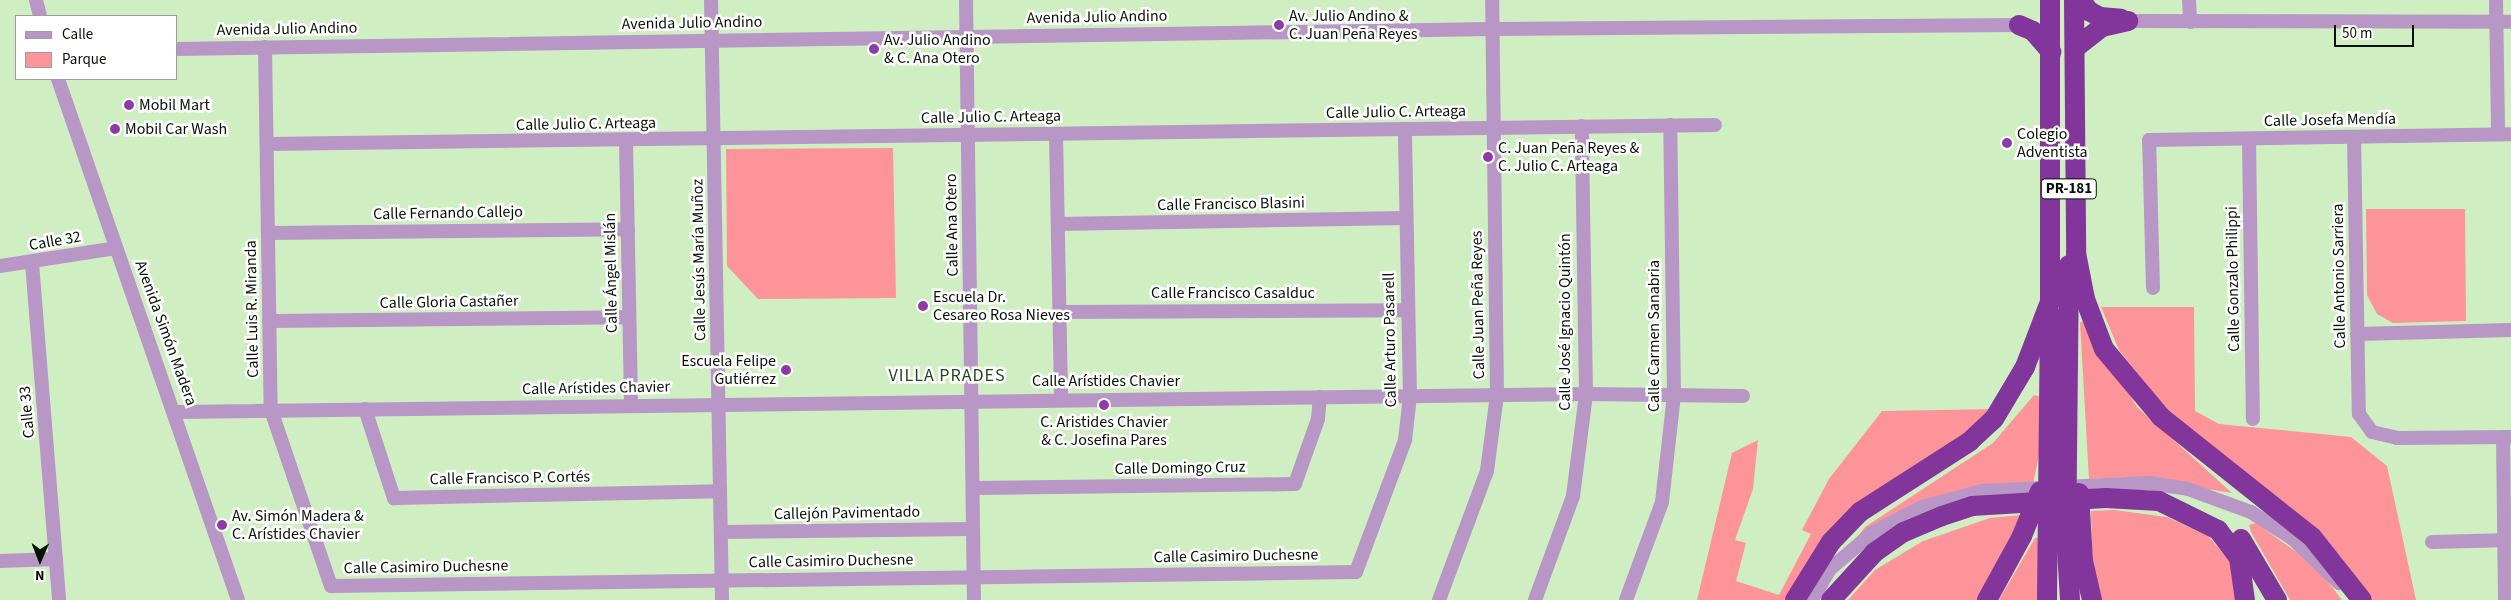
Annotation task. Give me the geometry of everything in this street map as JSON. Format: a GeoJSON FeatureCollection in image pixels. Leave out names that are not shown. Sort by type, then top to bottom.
{"type":"FeatureCollection","features":[{"type":"Feature","properties":{"kind":"highway"},"geometry":{"type":"LineString","coordinates":[[2019,25],[2040,14],[2050,0]]}},
{"type":"Feature","properties":{"kind":"highway","name":"PR-181"},"geometry":{"type":"LineString","coordinates":[[2050,0],[2065,452]]}},
{"type":"Feature","properties":{"kind":"highway","name":"PR-181"},"geometry":{"type":"LineString","coordinates":[[2060,302],[2075,76],[2074,0]]}},
{"type":"Feature","properties":{"kind":"highway"},"geometry":{"type":"LineString","coordinates":[[2081,0],[2088,11],[2100,17],[2128,21]]}},
{"type":"Feature","properties":{"kind":"highway"},"geometry":{"type":"LineString","coordinates":[[2075,48],[2102,27],[2128,21]]}},
{"type":"Feature","properties":{"kind":"highway"},"geometry":{"type":"LineString","coordinates":[[2019,25],[2033,31],[2052,52]]}},
{"type":"Feature","properties":{"kind":"highway"},"geometry":{"type":"LineString","coordinates":[[2075,76],[2076,252],[2085,299],[2104,349],[2162,417],[2312,537],[2362,600]]}},
{"type":"Feature","properties":{"kind":"highway"},"geometry":{"type":"LineString","coordinates":[[1795,600],[1831,542],[1860,512],[1969,442],[1994,419],[2014,392],[2060,302]]}},
{"type":"Feature","properties":{"kind":"highway"},"geometry":{"type":"LineString","coordinates":[[2065,452],[2065,535],[2070,600]]}},
{"type":"Feature","properties":{"kind":"highway"},"geometry":{"type":"LineString","coordinates":[[1988,600],[2065,452]]}},
{"type":"Feature","properties":{"kind":"highway"},"geometry":{"type":"LineString","coordinates":[[2084,486],[2163,492],[2216,515],[2240,537],[2277,600]]}},
{"type":"Feature","properties":{"kind":"highway"},"geometry":{"type":"LineString","coordinates":[[1831,600],[1875,552],[1904,532],[1942,516],[1972,506],[2106,498],[2160,501],[2218,530],[2239,558],[2245,600]]}},
{"type":"Feature","properties":{"kind":"highway"},"geometry":{"type":"LineString","coordinates":[[2046,600],[2065,535]]}},
{"type":"Feature","properties":{"kind":"highway"},"geometry":{"type":"LineString","coordinates":[[2065,535],[2092,600]]}},
{"type":"Feature","properties":{"kind":"street"},"geometry":{"type":"LineString","coordinates":[[36,0],[40,15]]}},
{"type":"Feature","properties":{"kind":"street","name":"Calle Jesús María Muñoz"},"geometry":{"type":"LineString","coordinates":[[711,0],[722,600]]}},
{"type":"Feature","properties":{"kind":"street","name":"Calle Ana Otero"},"geometry":{"type":"LineString","coordinates":[[966,0],[974,600]]}},
{"type":"Feature","properties":{"kind":"street","name":"Calle Juan Peña Reyes"},"geometry":{"type":"LineString","coordinates":[[1439,600],[1487,471],[1497,394],[1492,0]]}},
{"type":"Feature","properties":{"kind":"street"},"geometry":{"type":"LineString","coordinates":[[2189,0],[2190,22]]}},
{"type":"Feature","properties":{"kind":"street"},"geometry":{"type":"LineString","coordinates":[[2496,0],[2504,134]]}},
{"type":"Feature","properties":{"kind":"street"},"geometry":{"type":"LineString","coordinates":[[2128,21],[2511,22]]}},
{"type":"Feature","properties":{"kind":"street","name":"Avenida Julio Andino"},"geometry":{"type":"LineString","coordinates":[[178,49],[1492,28],[2019,25]]}},
{"type":"Feature","properties":{"kind":"street","name":"Calle Luis R. Miranda"},"geometry":{"type":"LineString","coordinates":[[265,47],[271,410],[323,562]]}},
{"type":"Feature","properties":{"kind":"street","name":"Avenida Simón Madera"},"geometry":{"type":"LineString","coordinates":[[58,80],[116,248],[176,412],[238,600]]}},
{"type":"Feature","properties":{"kind":"street","name":"Calle Julio C. Arteaga"},"geometry":{"type":"LineString","coordinates":[[267,144],[626,142],[968,134],[1716,124]]}},
{"type":"Feature","properties":{"kind":"street","name":"Calle Carmen Sanabria"},"geometry":{"type":"LineString","coordinates":[[1626,600],[1662,502],[1674,395],[1670,125]]}},
{"type":"Feature","properties":{"kind":"street","name":"Calle José Ignacio Quintón"},"geometry":{"type":"LineString","coordinates":[[1535,600],[1573,496],[1586,394],[1582,126]]}},
{"type":"Feature","properties":{"kind":"street","name":"Calle Arturo Pasarell"},"geometry":{"type":"LineString","coordinates":[[1356,572],[1405,440],[1410,396],[1405,129]]}},
{"type":"Feature","properties":{"kind":"street"},"geometry":{"type":"LineString","coordinates":[[1056,134],[1061,399]]}},
{"type":"Feature","properties":{"kind":"street","name":"Calle Josefa Mendía"},"geometry":{"type":"LineString","coordinates":[[2153,288],[2149,140],[2504,134]]}},
{"type":"Feature","properties":{"kind":"street","name":"Calle Antonio Sarriera"},"geometry":{"type":"LineString","coordinates":[[2354,137],[2359,414],[2372,432],[2397,438],[2507,437]]}},
{"type":"Feature","properties":{"kind":"street","name":"Calle Gonzalo Philippi"},"geometry":{"type":"LineString","coordinates":[[2249,139],[2253,419]]}},
{"type":"Feature","properties":{"kind":"street","name":"Calle Ángel Mislán"},"geometry":{"type":"LineString","coordinates":[[626,142],[631,404]]}},
{"type":"Feature","properties":{"kind":"street","name":"Calle Francisco Blasini"},"geometry":{"type":"LineString","coordinates":[[1058,224],[1406,218]]}},
{"type":"Feature","properties":{"kind":"street","name":"Calle Fernando Callejo"},"geometry":{"type":"LineString","coordinates":[[268,233],[628,229]]}},
{"type":"Feature","properties":{"kind":"street","name":"Calle 32"},"geometry":{"type":"LineString","coordinates":[[0,266],[32,264],[116,248]]}},
{"type":"Feature","properties":{"kind":"street","name":"Calle 33"},"geometry":{"type":"LineString","coordinates":[[32,264],[60,600]]}},
{"type":"Feature","properties":{"kind":"street","name":"Calle Francisco Casalduc"},"geometry":{"type":"LineString","coordinates":[[1059,312],[1407,310]]}},
{"type":"Feature","properties":{"kind":"street","name":"Calle Gloria Castañer"},"geometry":{"type":"LineString","coordinates":[[269,321],[629,317]]}},
{"type":"Feature","properties":{"kind":"street"},"geometry":{"type":"LineString","coordinates":[[2357,334],[2511,330]]}},
{"type":"Feature","properties":{"kind":"street","name":"Calle Arístides Chavier"},"geometry":{"type":"LineString","coordinates":[[176,412],[631,404],[1497,394],[1743,396]]}},
{"type":"Feature","properties":{"kind":"street","name":"Calle Domingo Cruz"},"geometry":{"type":"LineString","coordinates":[[974,488],[1295,484],[1318,419],[1320,397]]}},
{"type":"Feature","properties":{"kind":"street","name":"Calle Francisco P. Cortés"},"geometry":{"type":"LineString","coordinates":[[365,409],[394,498],[720,492]]}},
{"type":"Feature","properties":{"kind":"street"},"geometry":{"type":"LineString","coordinates":[[2505,600],[2508,541],[2507,437]]}},
{"type":"Feature","properties":{"kind":"street"},"geometry":{"type":"LineString","coordinates":[[1812,600],[1829,570],[1872,533],[1922,507],[1982,491],[2084,486],[2176,487],[2242,508],[2293,539],[2355,600]]}},
{"type":"Feature","properties":{"kind":"street","name":"Callejón Pavimentado"},"geometry":{"type":"LineString","coordinates":[[721,532],[973,529]]}},
{"type":"Feature","properties":{"kind":"street"},"geometry":{"type":"LineString","coordinates":[[2432,542],[2508,541]]}},
{"type":"Feature","properties":{"kind":"street"},"geometry":{"type":"LineString","coordinates":[[0,561],[56,558]]}},
{"type":"Feature","properties":{"kind":"street","name":"Calle Casimiro Duchesne"},"geometry":{"type":"LineString","coordinates":[[323,562],[331,586],[1356,572]]}},
{"type":"Feature","properties":{"kind":"green space"},"geometry":{"type":"Polygon","coordinates":[[[893,148],[896,298],[758,299],[727,266],[726,149],[893,148]]]}},
{"type":"Feature","properties":{"kind":"green space"},"geometry":{"type":"Polygon","coordinates":[[[2366,209],[2465,209],[2466,321],[2393,323],[2377,314],[2367,295],[2366,209]]]}},
{"type":"Feature","properties":{"kind":"green space"},"geometry":{"type":"Polygon","coordinates":[[[2101,307],[2194,307],[2195,411],[2219,424],[2351,437],[2387,466],[2416,600],[2370,600],[2340,556],[2313,531],[2167,411],[2119,350],[2101,307]]]}},
{"type":"Feature","properties":{"kind":"green space"},"geometry":{"type":"Polygon","coordinates":[[[2085,319],[2137,407],[2232,493],[2133,477],[2089,479],[2080,323],[2085,319]]]}},
{"type":"Feature","properties":{"kind":"green space"},"geometry":{"type":"Polygon","coordinates":[[[2034,395],[2042,397],[2041,445],[2033,484],[1855,540],[1865,527],[1993,443],[2034,395]]]}},
{"type":"Feature","properties":{"kind":"green space"},"geometry":{"type":"Polygon","coordinates":[[[1995,409],[1973,431],[1893,485],[1789,600],[1697,600],[1732,453],[1758,440],[1753,489],[1735,540],[1746,543],[1736,581],[1779,595],[1811,534],[1802,530],[1829,479],[1882,411],[1995,409]]]}},
{"type":"Feature","properties":{"kind":"green space"},"geometry":{"type":"Polygon","coordinates":[[[2114,510],[2167,517],[2208,536],[2236,568],[2239,600],[2100,600],[2093,570],[2091,511],[2114,510]]]}},
{"type":"Feature","properties":{"kind":"green space"},"geometry":{"type":"Polygon","coordinates":[[[2022,515],[1980,600],[1848,600],[1875,570],[1923,541],[1990,518],[2022,515]]]}},
{"type":"Feature","properties":{"kind":"green space"},"geometry":{"type":"Polygon","coordinates":[[[2256,523],[2316,566],[2342,600],[2290,600],[2251,532],[2249,525],[2256,523]]]}},
{"type":"Feature","properties":{"kind":"green space"},"geometry":{"type":"Polygon","coordinates":[[[2039,537],[2039,600],[1999,600],[2035,538],[2039,537]]]}},
{"type":"Feature","properties":{"kind":"place","name":"Av. Julio Andino & C. Juan Peña Reyes"},"geometry":{"type":"Point","coordinates":[1279,25]}},
{"type":"Feature","properties":{"kind":"place","name":"Av. Julio Andino & C. Ana Otero"},"geometry":{"type":"Point","coordinates":[874,49]}},
{"type":"Feature","properties":{"kind":"place","name":"Mobil Mart"},"geometry":{"type":"Point","coordinates":[129,105]}},
{"type":"Feature","properties":{"kind":"place","name":"Mobil Car Wash"},"geometry":{"type":"Point","coordinates":[115,129]}},
{"type":"Feature","properties":{"kind":"place","name":"Colegio Adventista"},"geometry":{"type":"Point","coordinates":[2007,143]}},
{"type":"Feature","properties":{"kind":"place","name":"C. Juan Peña Reyes & C. Julio C. Arteaga"},"geometry":{"type":"Point","coordinates":[1488,157]}},
{"type":"Feature","properties":{"kind":"place","name":"Escuela Dr. Cesareo Rosa Nieves"},"geometry":{"type":"Point","coordinates":[923,306]}},
{"type":"Feature","properties":{"kind":"place","name":"Escuela Felipe Gutiérrez"},"geometry":{"type":"Point","coordinates":[786,370]}},
{"type":"Feature","properties":{"kind":"place","name":"C. Aristides Chavier & C. Josefina Pares"},"geometry":{"type":"Point","coordinates":[1104,405]}},
{"type":"Feature","properties":{"kind":"place","name":"Av. Simón Madera & C. Arístides Chavier"},"geometry":{"type":"Point","coordinates":[222,525]}},
{"type":"Feature","properties":{"kind":"district","name":"VILLA PRADES"},"geometry":{"type":"Point","coordinates":[947,376]}}]}
